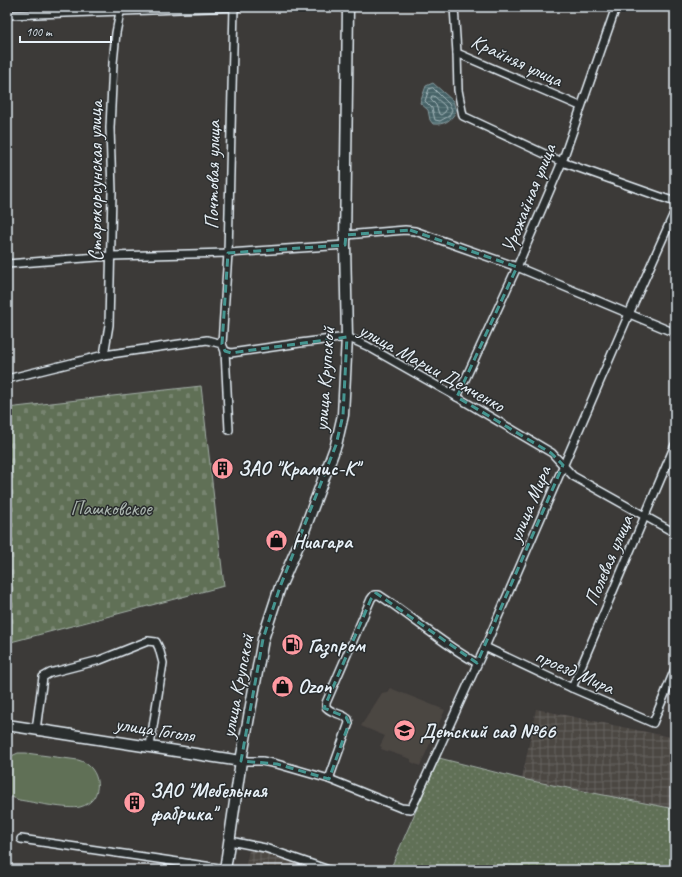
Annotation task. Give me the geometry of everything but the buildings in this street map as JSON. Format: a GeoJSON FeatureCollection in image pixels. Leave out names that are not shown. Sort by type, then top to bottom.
{"type":"FeatureCollection","features":[{"type":"Feature","properties":{"kind":"street","name":"Почтовая улица"},"geometry":{"type":"LineString","coordinates":[[229,430],[224,348],[228,253],[234,7]]}},
{"type":"Feature","properties":{"kind":"street"},"geometry":{"type":"LineString","coordinates":[[7,15],[121,9],[238,7]]}},
{"type":"Feature","properties":{"kind":"street","name":"улица Крупской"},"geometry":{"type":"LineString","coordinates":[[241,761],[264,639],[280,587],[301,539],[336,445],[343,415],[347,337],[345,240],[348,7]]}},
{"type":"Feature","properties":{"kind":"street","name":"Крайняя улица"},"geometry":{"type":"LineString","coordinates":[[454,7],[456,53],[580,106]]}},
{"type":"Feature","properties":{"kind":"street","name":"Урожайная улица"},"geometry":{"type":"LineString","coordinates":[[457,397],[517,267],[562,162],[580,106],[616,7]]}},
{"type":"Feature","properties":{"kind":"street","name":"Старокорсунская улица"},"geometry":{"type":"LineString","coordinates":[[104,355],[109,325],[112,192],[110,128],[113,63],[116,33],[121,9]]}},
{"type":"Feature","properties":{"kind":"street"},"geometry":{"type":"LineString","coordinates":[[456,53],[458,90],[463,116],[562,162],[675,202]]}},
{"type":"Feature","properties":{"kind":"street","name":"улица Мира"},"geometry":{"type":"LineString","coordinates":[[411,809],[477,663],[628,314],[675,211]]}},
{"type":"Feature","properties":{"kind":"street"},"geometry":{"type":"LineString","coordinates":[[7,264],[111,256],[228,253],[345,240],[410,230],[517,267],[675,333]]}},
{"type":"Feature","properties":{"kind":"street","name":"улица Марии Демченко"},"geometry":{"type":"LineString","coordinates":[[7,379],[104,355],[208,340],[231,353],[347,337],[367,346],[457,397],[551,453],[573,476],[675,533]]}},
{"type":"Feature","properties":{"kind":"street","name":"Полевая улица"},"geometry":{"type":"LineString","coordinates":[[572,688],[675,445]]}},
{"type":"Feature","properties":{"kind":"street"},"geometry":{"type":"LineString","coordinates":[[329,779],[349,722],[346,717],[326,707],[326,702],[370,599],[379,595],[406,613],[456,651],[477,663]]}},
{"type":"Feature","properties":{"kind":"street"},"geometry":{"type":"LineString","coordinates":[[36,730],[44,677],[50,673],[100,660],[148,641],[156,642],[163,663],[150,746]]}},
{"type":"Feature","properties":{"kind":"street","name":"проезд Мира"},"geometry":{"type":"LineString","coordinates":[[484,647],[572,688],[653,723],[675,669]]}},
{"type":"Feature","properties":{"kind":"street","name":"улица Гоголя"},"geometry":{"type":"LineString","coordinates":[[7,725],[241,761],[262,761],[277,764],[329,779],[401,808],[411,809]]}},
{"type":"Feature","properties":{"kind":"street"},"geometry":{"type":"LineString","coordinates":[[21,839],[226,869],[241,761]]}},
{"type":"Feature","properties":{"kind":"street"},"geometry":{"type":"LineString","coordinates":[[230,841],[265,848],[329,870]]}},
{"type":"Feature","properties":{"kind":"highlighted area"},"geometry":{"type":"Polygon","coordinates":[[[410,230],[517,267],[457,397],[551,453],[563,465],[477,663],[376,593],[371,599],[324,708],[346,717],[349,723],[329,779],[277,764],[241,761],[263,639],[280,587],[336,445],[343,415],[347,337],[231,353],[225,351],[222,344],[228,253],[345,245],[346,235],[410,230]]]}},
{"type":"Feature","properties":{"kind":"shaded area","name":"Детский сад №66"},"geometry":{"type":"Polygon","coordinates":[[[390,688],[445,710],[420,766],[411,762],[411,759],[381,749],[382,747],[380,746],[385,736],[361,726],[382,693],[387,692],[390,688]]]}},
{"type":"Feature","properties":{"kind":"shaded area"},"geometry":{"type":"Polygon","coordinates":[[[536,709],[675,738],[675,809],[522,779],[536,709]]]}},
{"type":"Feature","properties":{"kind":"shaded area"},"geometry":{"type":"Polygon","coordinates":[[[250,846],[322,870],[260,870],[245,868],[250,846]]]}},
{"type":"Feature","properties":{"kind":"green space","name":"Пашковское"},"geometry":{"type":"Polygon","coordinates":[[[201,386],[224,586],[7,643],[7,408],[201,386]]]}},
{"type":"Feature","properties":{"kind":"green space"},"geometry":{"type":"Polygon","coordinates":[[[18,753],[78,760],[86,763],[96,776],[97,791],[94,798],[88,804],[75,808],[19,800],[7,795],[7,758],[18,753]]]}},
{"type":"Feature","properties":{"kind":"green space"},"geometry":{"type":"Polygon","coordinates":[[[439,758],[522,779],[675,809],[675,870],[390,870],[439,758]]]}},
{"type":"Feature","properties":{"kind":"water"},"geometry":{"type":"Polygon","coordinates":[[[433,83],[453,101],[456,111],[447,122],[441,124],[433,124],[430,120],[428,110],[420,103],[426,86],[433,83]]]}},
{"type":"Feature","properties":{"kind":"place","name":"ЗАО \"Крамис-К\""},"geometry":{"type":"Point","coordinates":[222,468]}},
{"type":"Feature","properties":{"kind":"place","name":"Ниагара"},"geometry":{"type":"Point","coordinates":[277,541]}},
{"type":"Feature","properties":{"kind":"place","name":"Газпром"},"geometry":{"type":"Point","coordinates":[292,645]}},
{"type":"Feature","properties":{"kind":"place","name":"Ozon"},"geometry":{"type":"Point","coordinates":[282,686]}},
{"type":"Feature","properties":{"kind":"place","name":"Детский сад №66"},"geometry":{"type":"Point","coordinates":[404,731]}},
{"type":"Feature","properties":{"kind":"place","name":"ЗАО \"Мебельная фабрика\""},"geometry":{"type":"Point","coordinates":[134,802]}}]}
